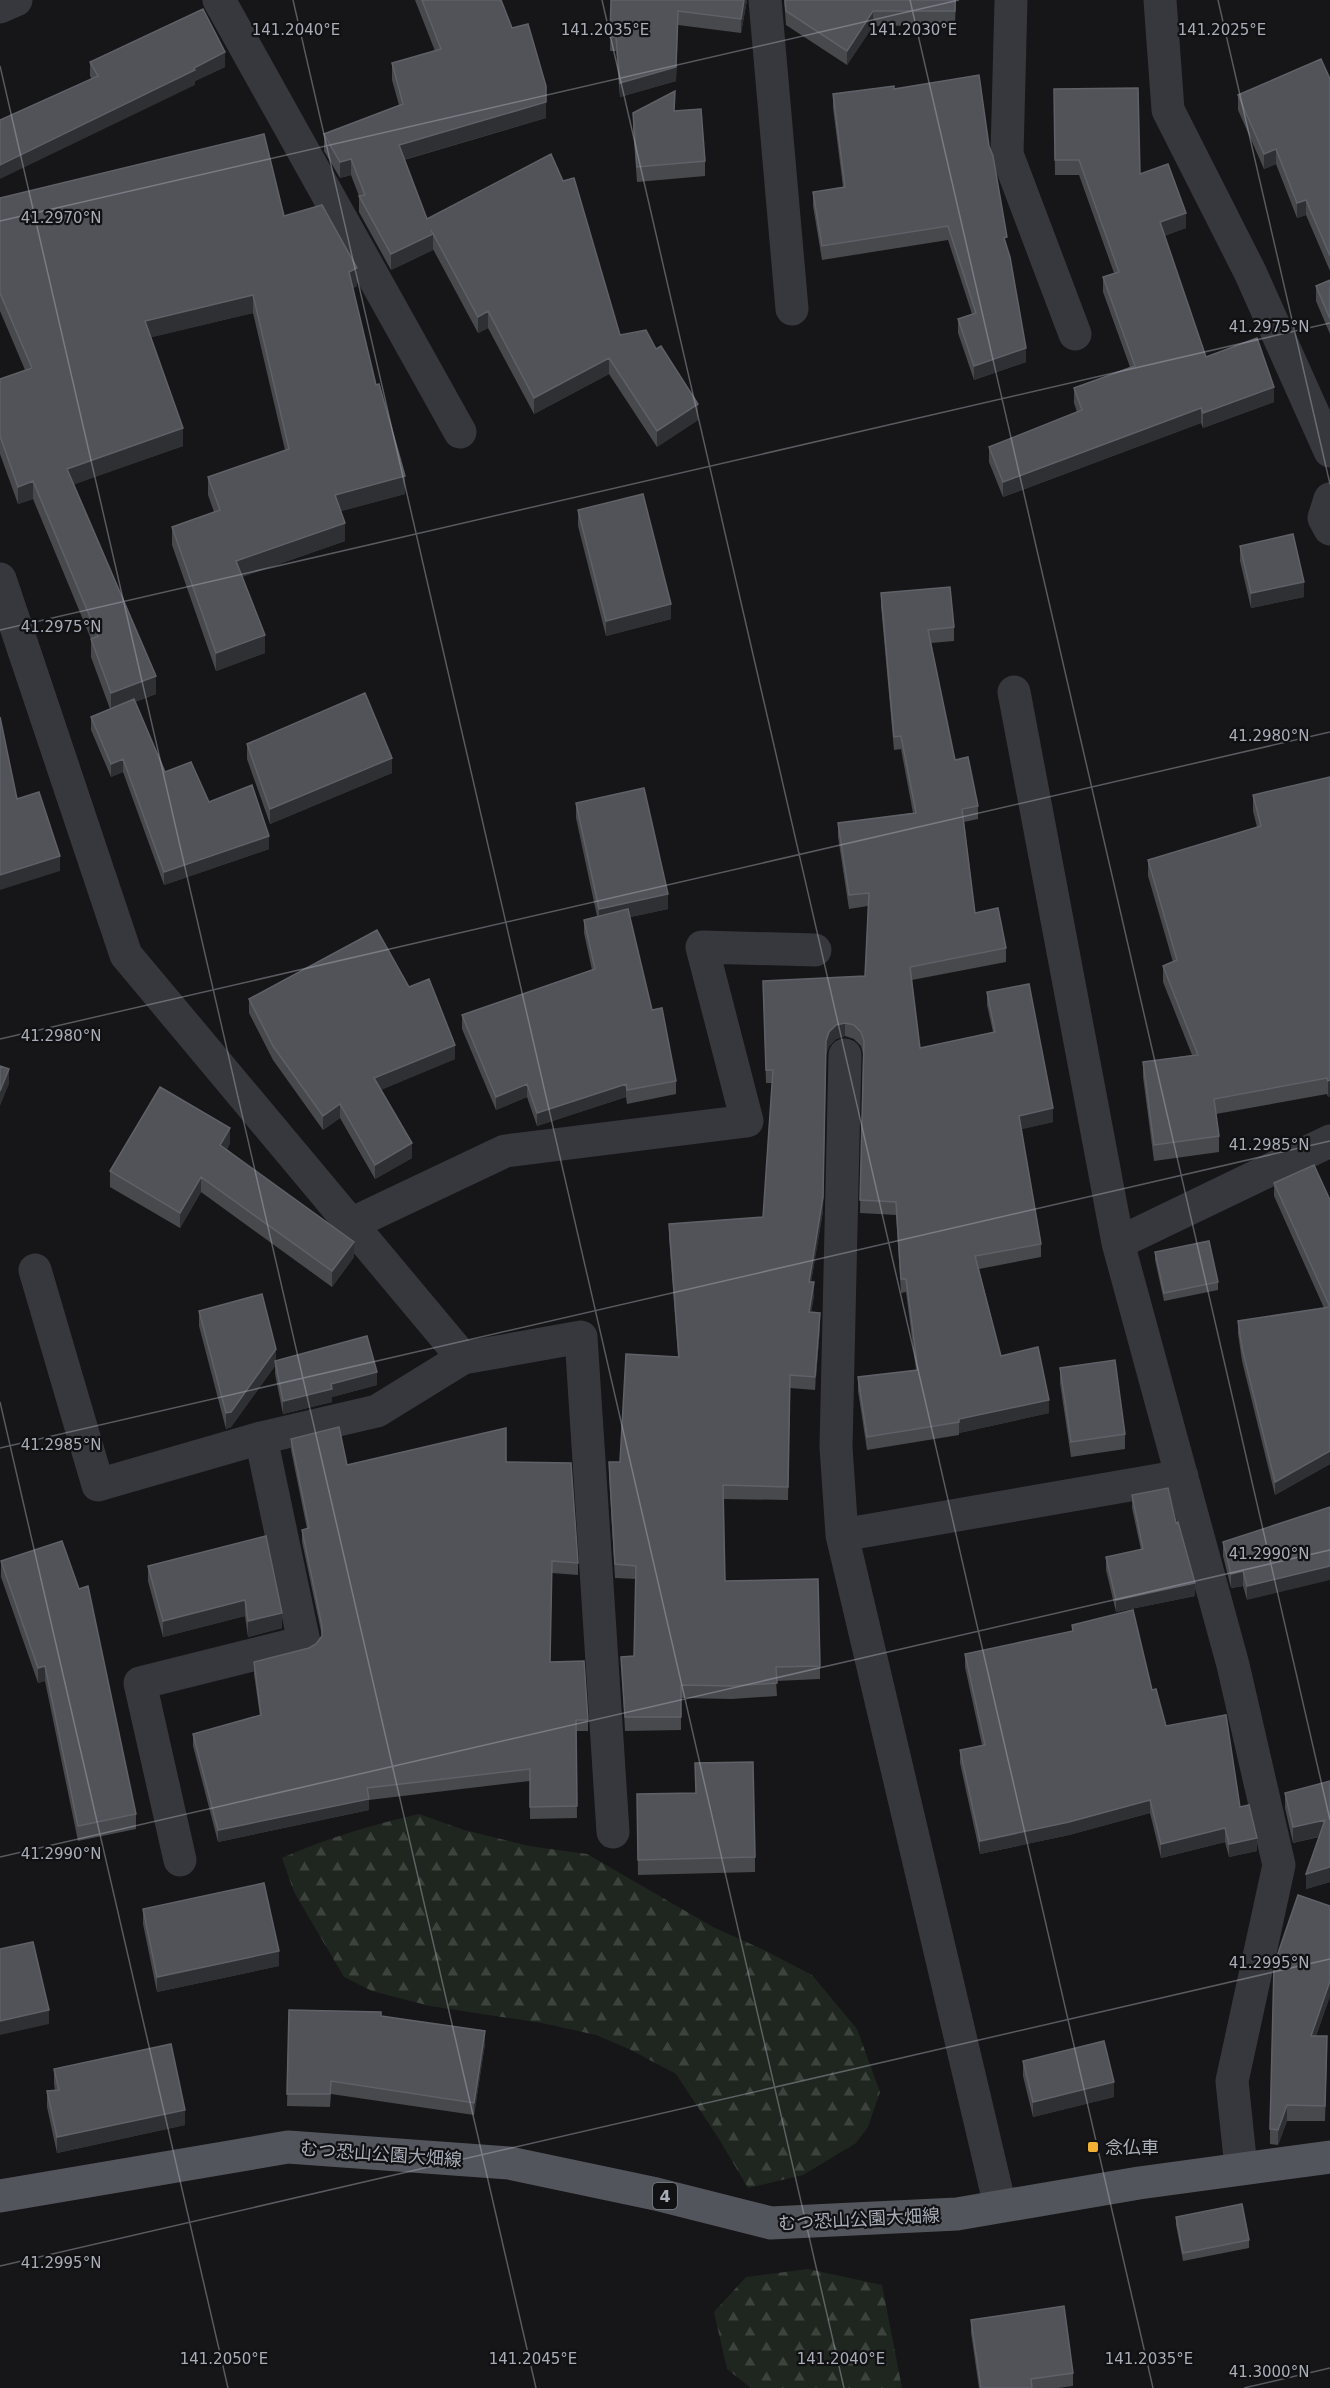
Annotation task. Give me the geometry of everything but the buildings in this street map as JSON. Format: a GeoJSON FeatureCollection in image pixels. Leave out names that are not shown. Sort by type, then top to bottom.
{"type":"FeatureCollection","features":[{"type":"Feature","properties":{"kind":"main road","name":"むつ恐山公園大畑線"},"geometry":{"type":"LineString","coordinates":[[0,2196],[288,2147],[509,2163],[656,2194],[771,2223],[957,2214],[1241,2168],[1330,2157]]}},
{"type":"Feature","properties":{"kind":"street"},"geometry":{"type":"LineString","coordinates":[[0,7],[16,0]]}},
{"type":"Feature","properties":{"kind":"street"},"geometry":{"type":"LineString","coordinates":[[219,0],[460,432]]}},
{"type":"Feature","properties":{"kind":"street"},"geometry":{"type":"LineString","coordinates":[[765,0],[792,309]]}},
{"type":"Feature","properties":{"kind":"street"},"geometry":{"type":"LineString","coordinates":[[1011,0],[1007,154],[1075,334]]}},
{"type":"Feature","properties":{"kind":"street"},"geometry":{"type":"LineString","coordinates":[[1160,0],[1168,110],[1250,272],[1330,451]]}},
{"type":"Feature","properties":{"kind":"street"},"geometry":{"type":"LineString","coordinates":[[1330,499],[1324,518],[1330,529]]}},
{"type":"Feature","properties":{"kind":"street"},"geometry":{"type":"LineString","coordinates":[[0,579],[126,955],[463,1358]]}},
{"type":"Feature","properties":{"kind":"street"},"geometry":{"type":"LineString","coordinates":[[1014,692],[1118,1243],[1233,1665],[1279,1865],[1232,2081],[1241,2168]]}},
{"type":"Feature","properties":{"kind":"street"},"geometry":{"type":"LineString","coordinates":[[351,1224],[505,1151],[747,1120],[702,947],[815,950]]}},
{"type":"Feature","properties":{"kind":"street"},"geometry":{"type":"LineString","coordinates":[[845,1055],[836,1448],[842,1534],[1000,2206]]}},
{"type":"Feature","properties":{"kind":"street"},"geometry":{"type":"LineString","coordinates":[[1118,1243],[1330,1141]]}},
{"type":"Feature","properties":{"kind":"street"},"geometry":{"type":"LineString","coordinates":[[35,1270],[98,1485],[261,1438],[376,1411],[463,1358],[581,1337],[613,1832]]}},
{"type":"Feature","properties":{"kind":"street"},"geometry":{"type":"LineString","coordinates":[[180,1860],[140,1683],[304,1642],[261,1438]]}},
{"type":"Feature","properties":{"kind":"street"},"geometry":{"type":"LineString","coordinates":[[842,1534],[1182,1476]]}},
{"type":"Feature","properties":{"kind":"green space"},"geometry":{"type":"Polygon","coordinates":[[[419,1814],[464,1830],[529,1846],[587,1854],[713,1927],[812,1975],[857,2029],[880,2092],[868,2127],[856,2143],[803,2175],[748,2188],[676,2074],[629,2049],[596,2035],[542,2023],[430,2006],[372,1991],[344,1977],[294,1892],[282,1858],[349,1833],[419,1814]]]}},
{"type":"Feature","properties":{"kind":"green space"},"geometry":{"type":"Polygon","coordinates":[[[808,2269],[882,2285],[902,2388],[751,2388],[727,2369],[714,2312],[746,2277],[808,2269]]]}},
{"type":"Feature","properties":{"kind":"place","name":"念仏車"},"geometry":{"type":"Point","coordinates":[1093,2147]}}]}
